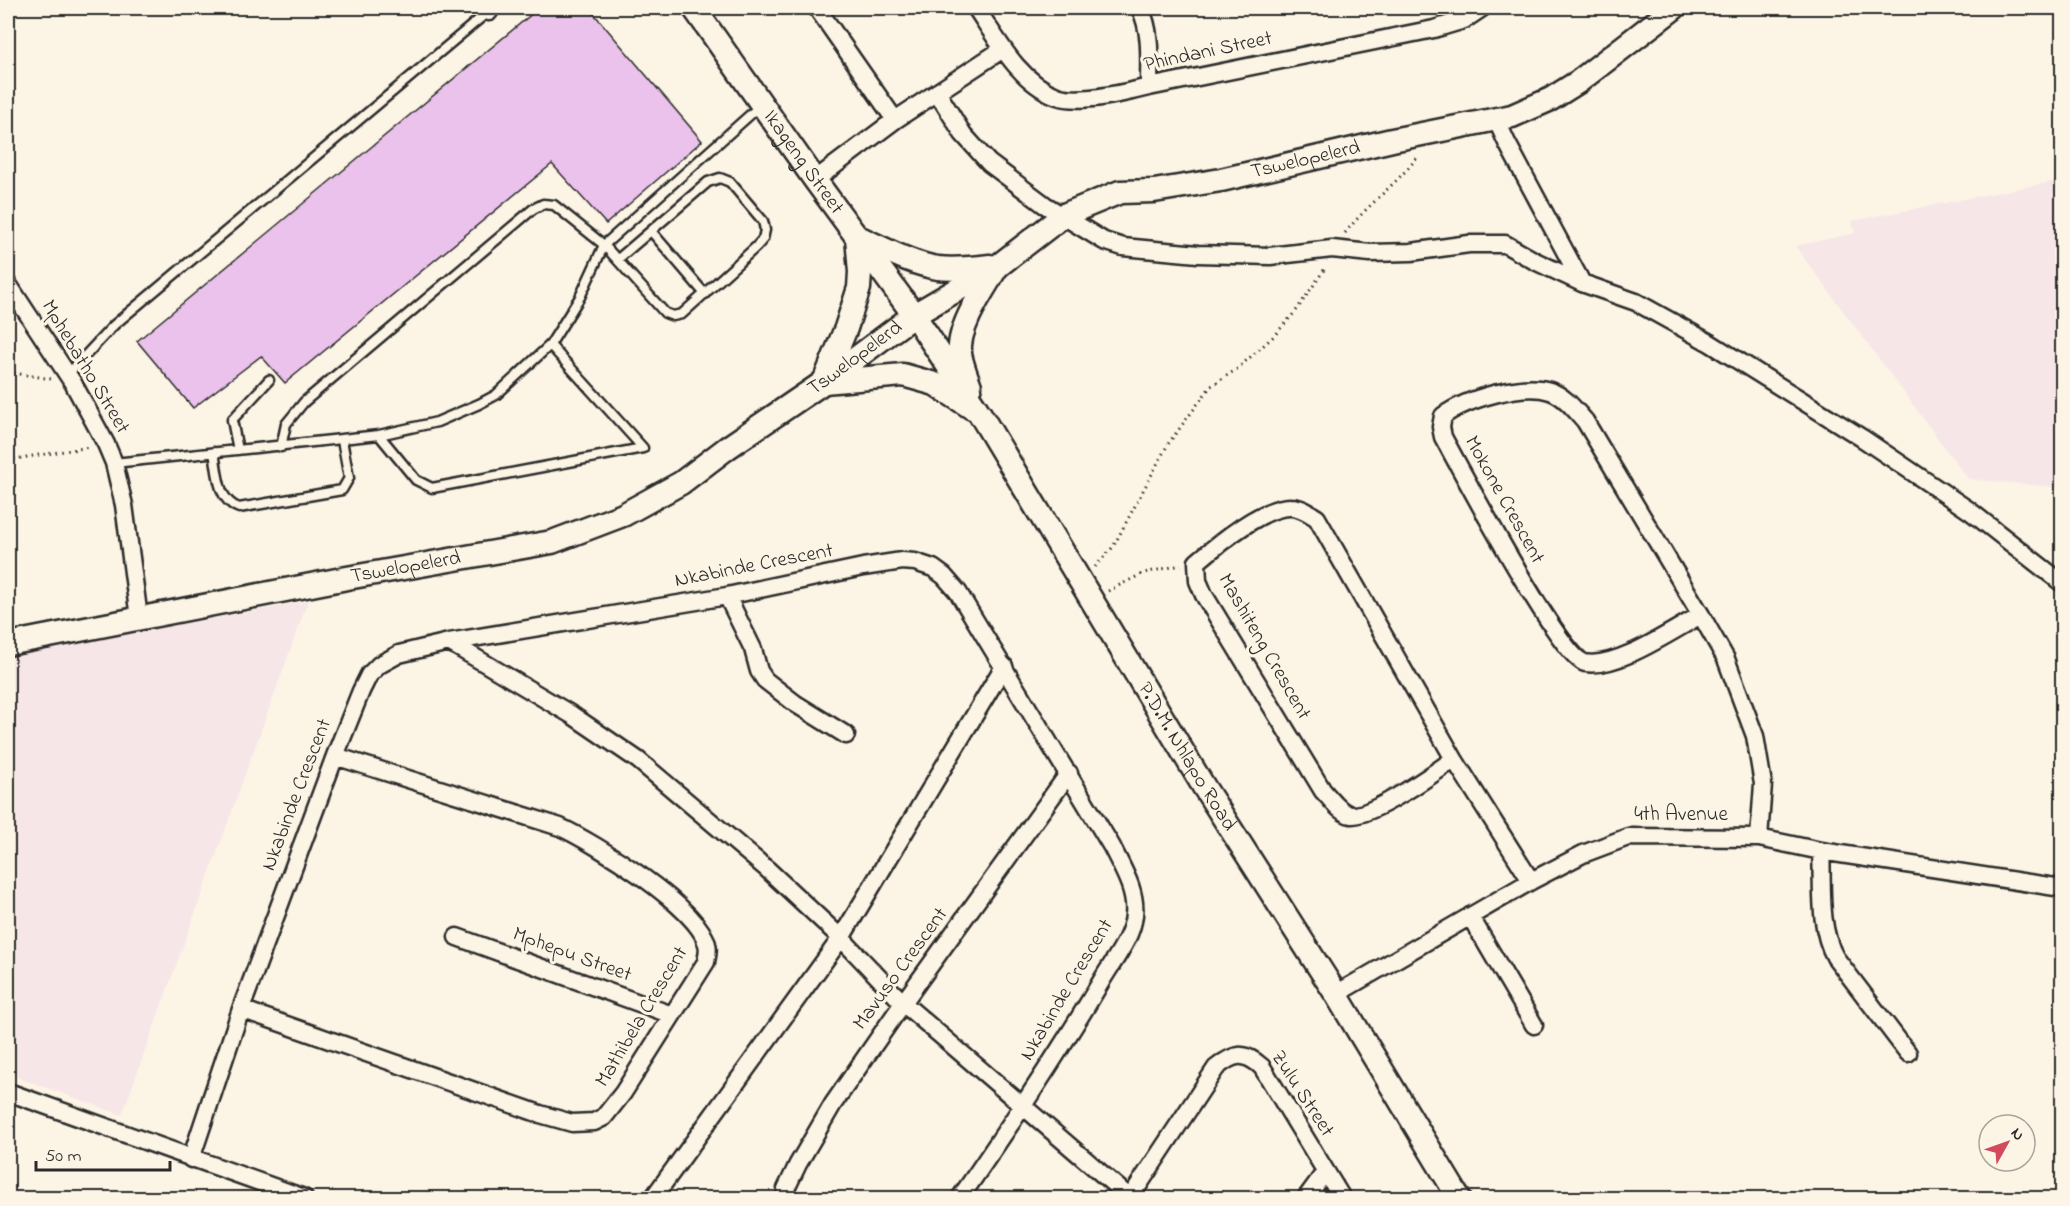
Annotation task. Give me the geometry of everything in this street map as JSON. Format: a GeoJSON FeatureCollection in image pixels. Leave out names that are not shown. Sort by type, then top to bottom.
{"type":"FeatureCollection","features":[{"type":"Feature","properties":{"kind":"street","name":"Ikageng Street"},"geometry":{"type":"LineString","coordinates":[[694,8],[815,180],[914,315]]}},
{"type":"Feature","properties":{"kind":"street"},"geometry":{"type":"LineString","coordinates":[[818,8],[895,120]]}},
{"type":"Feature","properties":{"kind":"street","name":"Phindani Street"},"geometry":{"type":"LineString","coordinates":[[976,8],[1003,49],[1029,78],[1059,96],[1075,99],[1121,95],[1149,87],[1451,25],[1464,20],[1482,8]]}},
{"type":"Feature","properties":{"kind":"street"},"geometry":{"type":"LineString","coordinates":[[1140,8],[1148,32],[1149,87]]}},
{"type":"Feature","properties":{"kind":"street","name":"Tswelopelerd"},"geometry":{"type":"LineString","coordinates":[[8,644],[552,542],[623,515],[681,483],[914,315],[998,266],[1064,215],[1120,192],[1154,191],[1221,180],[1512,116],[1551,99],[1578,82],[1674,8]]}},
{"type":"Feature","properties":{"kind":"street"},"geometry":{"type":"LineString","coordinates":[[815,180],[895,120],[1003,49]]}},
{"type":"Feature","properties":{"kind":"street"},"geometry":{"type":"LineString","coordinates":[[937,92],[963,134],[989,163],[1045,205],[1104,242],[1123,247],[1198,254],[1270,256],[1332,249],[1370,253],[1411,252],[1469,244],[1505,244],[1582,283],[1635,302],[1720,349],[1862,438],[1970,511],[2062,583]]}},
{"type":"Feature","properties":{"kind":"street"},"geometry":{"type":"LineString","coordinates":[[1496,119],[1582,283]]}},
{"type":"Feature","properties":{"kind":"street"},"geometry":{"type":"LineString","coordinates":[[980,414],[935,384],[903,375],[824,382],[859,288],[857,236],[896,254],[936,268],[998,266]]}},
{"type":"Feature","properties":{"kind":"street"},"geometry":{"type":"LineString","coordinates":[[980,414],[964,371],[960,352],[961,342],[966,324],[998,266]]}},
{"type":"Feature","properties":{"kind":"street","name":"Mphebatho Street"},"geometry":{"type":"LineString","coordinates":[[8,284],[70,378],[114,463],[124,505],[139,618]]}},
{"type":"Feature","properties":{"kind":"street","name":"P.D.M. Nhlapo Road"},"geometry":{"type":"LineString","coordinates":[[914,315],[980,414],[1204,788],[1336,994],[1459,1198]]}},
{"type":"Feature","properties":{"kind":"street","name":"Mokone Crescent"},"geometry":{"type":"LineString","coordinates":[[1701,615],[1620,659],[1602,664],[1587,663],[1576,658],[1564,644],[1514,566],[1443,437],[1441,427],[1443,416],[1473,401],[1528,387],[1549,390],[1561,396],[1585,422],[1701,615],[1726,659],[1755,736],[1762,784],[1759,838]]}},
{"type":"Feature","properties":{"kind":"street","name":"Mashiteng Crescent"},"geometry":{"type":"LineString","coordinates":[[1454,759],[1397,796],[1364,812],[1352,815],[1340,809],[1323,791],[1204,595],[1198,581],[1197,562],[1234,532],[1269,512],[1290,507],[1303,510],[1317,518],[1454,759],[1531,881]]}},
{"type":"Feature","properties":{"kind":"street","name":"Nkabinde Crescent"},"geometry":{"type":"LineString","coordinates":[[191,1159],[241,1009],[335,756],[369,675],[387,660],[399,654],[449,642],[727,596],[902,561],[924,564],[944,576],[958,592],[1112,847],[1132,888],[1135,903],[1133,922],[1123,944],[1077,1022],[960,1198]]}},
{"type":"Feature","properties":{"kind":"street"},"geometry":{"type":"LineString","coordinates":[[727,596],[753,649],[759,672],[765,680],[796,704],[846,735]]}},
{"type":"Feature","properties":{"kind":"street"},"geometry":{"type":"LineString","coordinates":[[449,642],[572,715],[638,760],[758,862],[841,938],[903,1003],[1130,1198]]}},
{"type":"Feature","properties":{"kind":"street"},"geometry":{"type":"LineString","coordinates":[[653,1198],[841,938],[1004,666]]}},
{"type":"Feature","properties":{"kind":"street","name":"Mathibela Crescent"},"geometry":{"type":"LineString","coordinates":[[241,1009],[540,1114],[572,1123],[594,1122],[611,1111],[706,962],[707,943],[698,925],[686,912],[631,868],[584,838],[560,827],[335,756]]}},
{"type":"Feature","properties":{"kind":"street","name":"Mavuso Crescent"},"geometry":{"type":"LineString","coordinates":[[785,1198],[786,1189],[798,1164],[827,1114],[903,1003],[1069,774]]}},
{"type":"Feature","properties":{"kind":"street","name":"4th Avenue"},"geometry":{"type":"LineString","coordinates":[[1336,994],[1531,881],[1583,854],[1628,837],[1759,838],[1821,852],[2062,888]]}},
{"type":"Feature","properties":{"kind":"street"},"geometry":{"type":"LineString","coordinates":[[1821,852],[1824,925],[1828,945],[1908,1053]]}},
{"type":"Feature","properties":{"kind":"street"},"geometry":{"type":"LineString","coordinates":[[1470,916],[1534,1025]]}},
{"type":"Feature","properties":{"kind":"street","name":"Mphepu Street"},"geometry":{"type":"LineString","coordinates":[[457,937],[672,1015]]}},
{"type":"Feature","properties":{"kind":"street","name":"Zulu Street"},"geometry":{"type":"LineString","coordinates":[[1130,1198],[1216,1068],[1226,1059],[1239,1055],[1251,1057],[1262,1067],[1342,1198]]}},
{"type":"Feature","properties":{"kind":"street"},"geometry":{"type":"LineString","coordinates":[[8,1092],[304,1198]]}},
{"type":"Feature","properties":{"kind":"street"},"geometry":{"type":"LineString","coordinates":[[1306,1198],[1325,1172]]}},
{"type":"Feature","properties":{"kind":"lane"},"geometry":{"type":"LineString","coordinates":[[70,378],[114,325],[490,9]]}},
{"type":"Feature","properties":{"kind":"lane"},"geometry":{"type":"LineString","coordinates":[[114,463],[379,435],[437,422],[496,395],[550,345],[580,297],[604,244],[762,104]]}},
{"type":"Feature","properties":{"kind":"lane"},"geometry":{"type":"LineString","coordinates":[[281,447],[286,424],[304,402],[533,209],[543,204],[554,206],[604,244],[666,313],[673,316],[682,314],[756,247],[763,239],[765,230],[763,220],[730,182],[720,178],[708,182],[618,259]]}},
{"type":"Feature","properties":{"kind":"lane"},"geometry":{"type":"LineString","coordinates":[[651,231],[705,294]]}},
{"type":"Feature","properties":{"kind":"lane"},"geometry":{"type":"LineString","coordinates":[[379,435],[416,480],[432,488],[642,448],[550,345]]}},
{"type":"Feature","properties":{"kind":"lane"},"geometry":{"type":"LineString","coordinates":[[238,450],[232,420],[269,380]]}},
{"type":"Feature","properties":{"kind":"lane"},"geometry":{"type":"LineString","coordinates":[[214,453],[224,498],[231,505],[239,508],[342,490],[349,478],[342,440]]}},
{"type":"Feature","properties":{"kind":"path"},"geometry":{"type":"LineString","coordinates":[[1087,590],[1113,547],[1168,444],[1211,386],[1237,369],[1274,336],[1296,311],[1326,268],[1332,249],[1359,215],[1413,163],[1431,132]]}},
{"type":"Feature","properties":{"kind":"path"},"geometry":{"type":"LineString","coordinates":[[8,372],[70,378]]}},
{"type":"Feature","properties":{"kind":"path"},"geometry":{"type":"LineString","coordinates":[[8,460],[106,444]]}},
{"type":"Feature","properties":{"kind":"path"},"geometry":{"type":"LineString","coordinates":[[1087,590],[1144,573],[1197,562]]}},
{"type":"Feature","properties":{"kind":"shaded area"},"geometry":{"type":"Polygon","coordinates":[[[2062,180],[2062,488],[1968,479],[1795,246],[1855,233],[1852,221],[2062,180]]]}},
{"type":"Feature","properties":{"kind":"shaded area"},"geometry":{"type":"Polygon","coordinates":[[[308,601],[122,1115],[8,1074],[8,656],[308,601]]]}},
{"type":"Feature","properties":{"kind":"building"},"geometry":{"type":"Polygon","coordinates":[[[539,8],[589,8],[702,141],[606,224],[552,164],[285,383],[261,356],[193,408],[137,341],[539,8]]]}}]}
